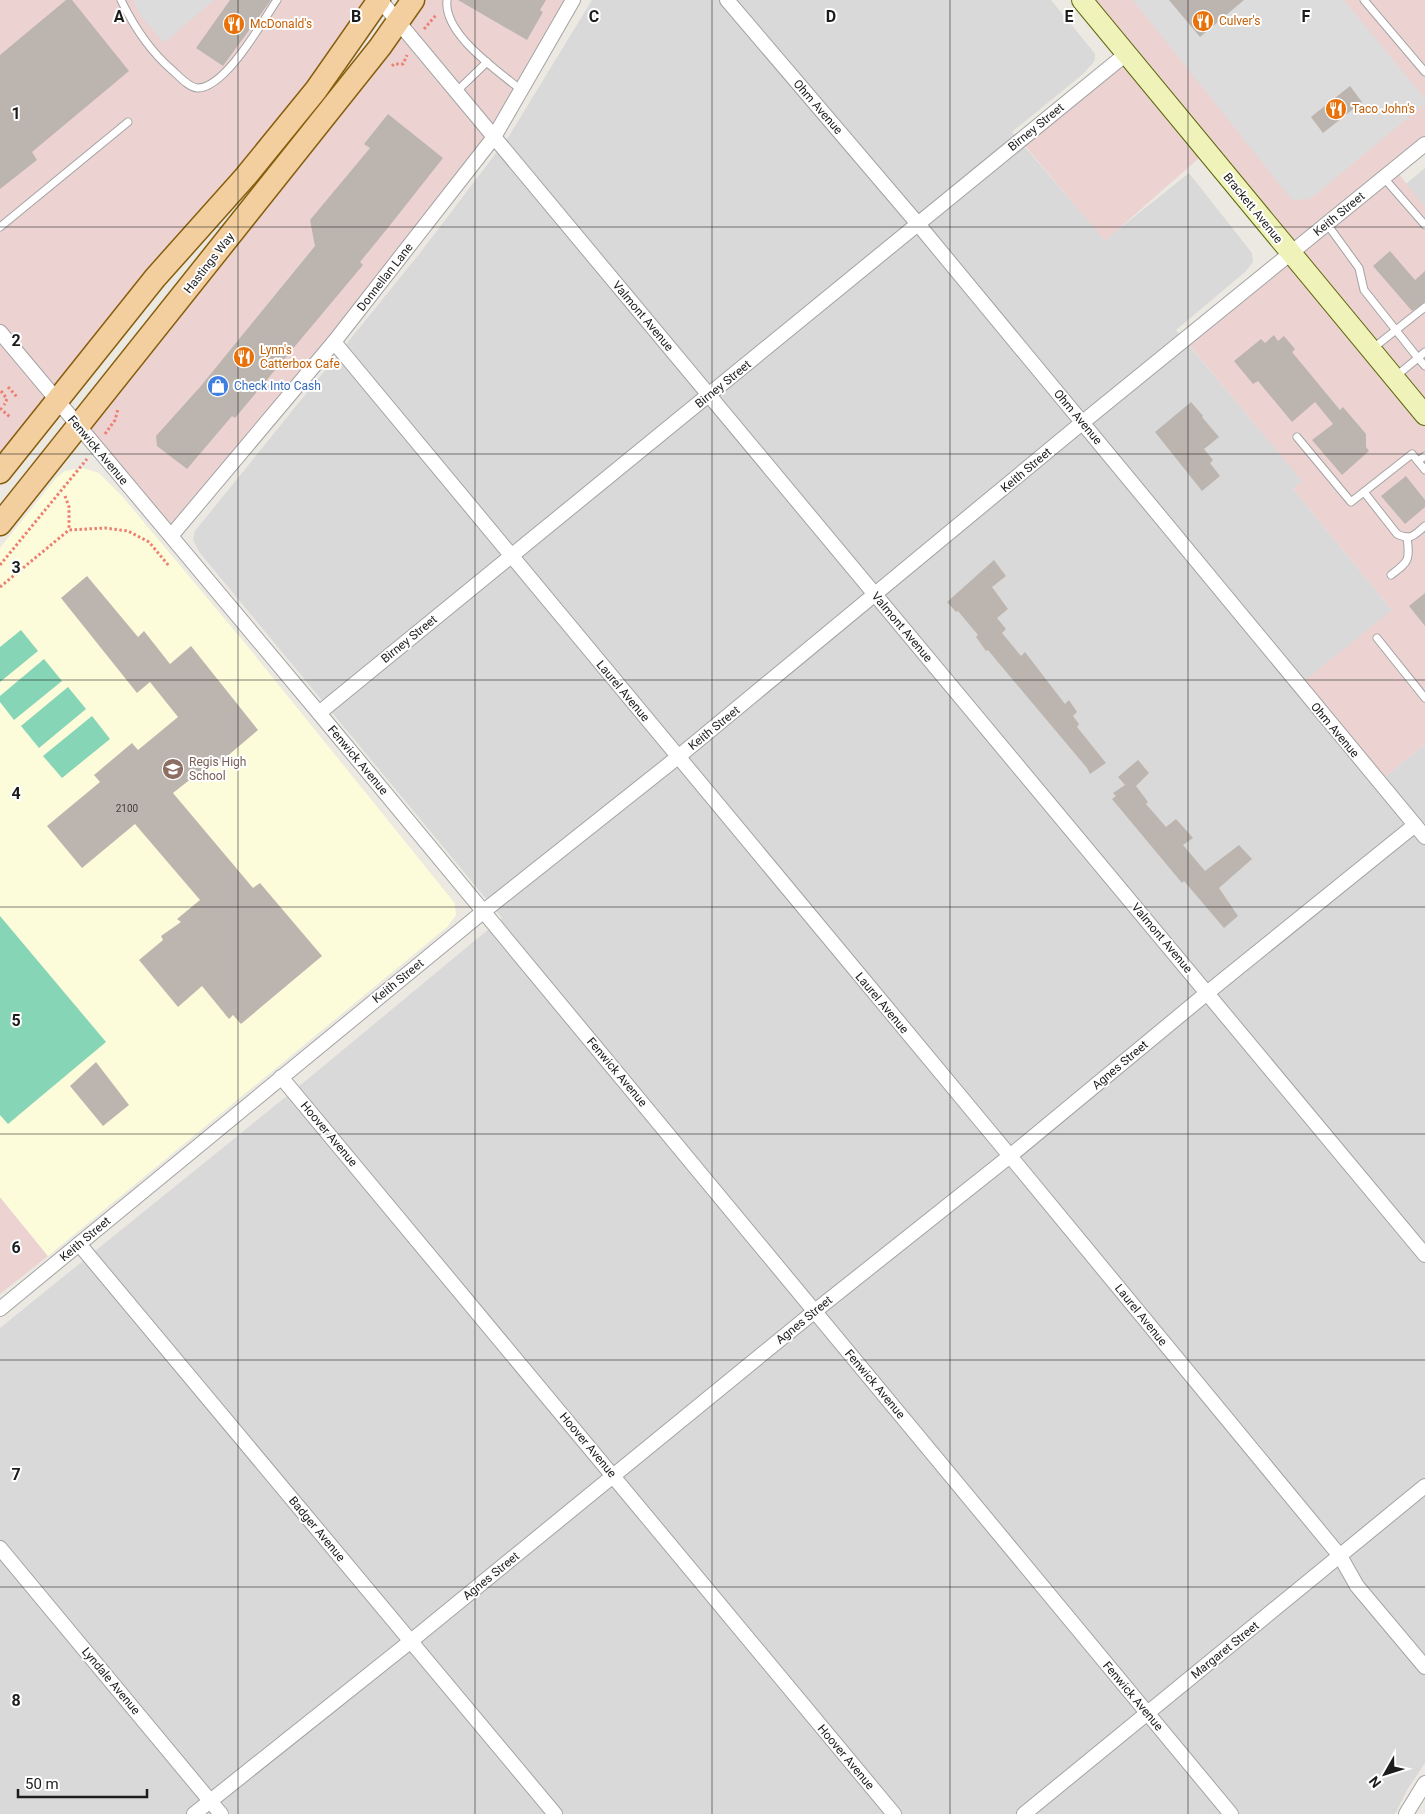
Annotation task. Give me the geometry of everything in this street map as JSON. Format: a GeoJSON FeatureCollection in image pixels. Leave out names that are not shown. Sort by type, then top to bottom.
{"type":"FeatureCollection","features":[{"type":"Feature","properties":{"kind":"main road"},"geometry":{"type":"LineString","coordinates":[[0,472],[155,278],[246,176],[316,90],[379,0]]}},
{"type":"Feature","properties":{"kind":"main road","name":"Hastings Way"},"geometry":{"type":"LineString","coordinates":[[0,524],[79,427],[398,23],[413,0]]}},
{"type":"Feature","properties":{"kind":"main road","name":"Brackett Avenue"},"geometry":{"type":"LineString","coordinates":[[1085,1],[1126,54],[1425,415]]}},
{"type":"Feature","properties":{"kind":"street","name":"Valmont Avenue"},"geometry":{"type":"LineString","coordinates":[[379,0],[1425,1254]]}},
{"type":"Feature","properties":{"kind":"street","name":"Donnellan Lane"},"geometry":{"type":"LineString","coordinates":[[171,536],[334,342],[494,137],[573,0]]}},
{"type":"Feature","properties":{"kind":"street","name":"Ohm Avenue"},"geometry":{"type":"LineString","coordinates":[[727,0],[918,224],[1425,837]]}},
{"type":"Feature","properties":{"kind":"street","name":"Birney Street"},"geometry":{"type":"LineString","coordinates":[[319,713],[1126,54]]}},
{"type":"Feature","properties":{"kind":"street","name":"Keith Street"},"geometry":{"type":"LineString","coordinates":[[0,1309],[281,1076],[678,757],[1083,422],[1425,144]]}},
{"type":"Feature","properties":{"kind":"street","name":"Fenwick Avenue"},"geometry":{"type":"LineString","coordinates":[[0,332],[484,911],[1231,1814]]}},
{"type":"Feature","properties":{"kind":"street","name":"Laurel Avenue"},"geometry":{"type":"LineString","coordinates":[[334,342],[1340,1556],[1356,1586],[1425,1667]]}},
{"type":"Feature","properties":{"kind":"street","name":"Agnes Street"},"geometry":{"type":"LineString","coordinates":[[194,1814],[411,1641],[815,1311],[1010,1156],[1207,993],[1415,825]]}},
{"type":"Feature","properties":{"kind":"street","name":"Hoover Avenue"},"geometry":{"type":"LineString","coordinates":[[281,1076],[894,1814]]}},
{"type":"Feature","properties":{"kind":"street","name":"Badger Avenue"},"geometry":{"type":"LineString","coordinates":[[79,1244],[555,1814]]}},
{"type":"Feature","properties":{"kind":"street","name":"Margaret Street"},"geometry":{"type":"LineString","coordinates":[[1024,1814],[1425,1486]]}},
{"type":"Feature","properties":{"kind":"street","name":"Lyndale Avenue"},"geometry":{"type":"LineString","coordinates":[[0,1548],[221,1814]]}},
{"type":"Feature","properties":{"kind":"street"},"geometry":{"type":"LineString","coordinates":[[1406,1814],[1425,1783]]}},
{"type":"Feature","properties":{"kind":"lane"},"geometry":{"type":"LineString","coordinates":[[121,0],[134,26],[144,40],[165,64],[191,86],[197,88],[214,83],[232,66],[277,0]]}},
{"type":"Feature","properties":{"kind":"lane"},"geometry":{"type":"LineString","coordinates":[[447,0],[446,7],[452,24],[476,52],[521,90]]}},
{"type":"Feature","properties":{"kind":"lane"},"geometry":{"type":"LineString","coordinates":[[1364,0],[1425,72]]}},
{"type":"Feature","properties":{"kind":"lane"},"geometry":{"type":"LineString","coordinates":[[456,92],[488,62]]}},
{"type":"Feature","properties":{"kind":"lane"},"geometry":{"type":"LineString","coordinates":[[0,227],[128,122]]}},
{"type":"Feature","properties":{"kind":"lane"},"geometry":{"type":"LineString","coordinates":[[1384,178],[1425,224]]}},
{"type":"Feature","properties":{"kind":"lane"},"geometry":{"type":"LineString","coordinates":[[1327,224],[1360,268],[1364,290],[1425,366]]}},
{"type":"Feature","properties":{"kind":"lane"},"geometry":{"type":"LineString","coordinates":[[1370,350],[1396,332],[1425,307]]}},
{"type":"Feature","properties":{"kind":"lane"},"geometry":{"type":"LineString","coordinates":[[1394,378],[1425,352]]}},
{"type":"Feature","properties":{"kind":"lane"},"geometry":{"type":"LineString","coordinates":[[1297,437],[1352,502],[1412,454],[1425,470]]}},
{"type":"Feature","properties":{"kind":"lane"},"geometry":{"type":"LineString","coordinates":[[1418,461],[1425,456]]}},
{"type":"Feature","properties":{"kind":"lane"},"geometry":{"type":"LineString","coordinates":[[1364,492],[1397,534],[1407,537],[1412,536],[1425,526]]}},
{"type":"Feature","properties":{"kind":"lane"},"geometry":{"type":"LineString","coordinates":[[1391,575],[1407,562],[1409,551],[1407,537]]}},
{"type":"Feature","properties":{"kind":"lane"},"geometry":{"type":"LineString","coordinates":[[1377,638],[1425,698]]}},
{"type":"Feature","properties":{"kind":"path"},"geometry":{"type":"LineString","coordinates":[[388,71],[394,64],[403,64],[431,19],[436,17],[437,8]]}},
{"type":"Feature","properties":{"kind":"path"},"geometry":{"type":"LineString","coordinates":[[8,387],[18,398]]}},
{"type":"Feature","properties":{"kind":"path"},"geometry":{"type":"LineString","coordinates":[[1,391],[7,399],[4,405]]}},
{"type":"Feature","properties":{"kind":"path"},"geometry":{"type":"LineString","coordinates":[[0,565],[96,447],[111,426],[122,401]]}},
{"type":"Feature","properties":{"kind":"path"},"geometry":{"type":"LineString","coordinates":[[0,408],[11,418]]}},
{"type":"Feature","properties":{"kind":"path"},"geometry":{"type":"LineString","coordinates":[[65,496],[69,507],[70,530]]}},
{"type":"Feature","properties":{"kind":"path"},"geometry":{"type":"LineString","coordinates":[[0,587],[70,530],[105,528],[128,531],[149,542],[169,566]]}},
{"type":"Feature","properties":{"kind":"shaded area"},"geometry":{"type":"Polygon","coordinates":[[[0,0],[378,0],[0,472],[0,0]]]}},
{"type":"Feature","properties":{"kind":"shaded area"},"geometry":{"type":"Polygon","coordinates":[[[133,0],[214,0],[164,43],[141,16],[133,0]]]}},
{"type":"Feature","properties":{"kind":"shaded area"},"geometry":{"type":"Polygon","coordinates":[[[413,0],[573,0],[494,137],[171,536],[79,427],[413,0]]]}},
{"type":"Feature","properties":{"kind":"shaded area"},"geometry":{"type":"Polygon","coordinates":[[[592,0],[1051,0],[1095,54],[1095,59],[1083,74],[1012,132],[1105,240],[1189,173],[1252,253],[1253,262],[1245,272],[1176,330],[1303,481],[1293,489],[1392,610],[1379,782],[1425,744],[1425,1763],[1407,1790],[1395,1814],[0,1814],[0,1328],[314,1074],[502,918],[200,553],[193,540],[195,531],[420,253],[509,136],[592,0]]]}},
{"type":"Feature","properties":{"kind":"shaded area"},"geometry":{"type":"Polygon","coordinates":[[[1082,0],[1425,0],[1425,144],[1395,169],[1425,207],[1425,744],[1379,782],[1299,685],[1392,610],[1293,489],[1302,481],[1185,340],[1290,253],[1207,151],[1105,241],[1020,140],[1126,54],[1082,0]]]}},
{"type":"Feature","properties":{"kind":"shaded area"},"geometry":{"type":"Polygon","coordinates":[[[1133,0],[1344,0],[1425,99],[1425,104],[1310,199],[1292,200],[1133,0]]]}},
{"type":"Feature","properties":{"kind":"shaded area"},"geometry":{"type":"Polygon","coordinates":[[[1425,168],[1425,207],[1406,184],[1425,168]]]}},
{"type":"Feature","properties":{"kind":"shaded area","name":"Regis High School"},"geometry":{"type":"Polygon","coordinates":[[[83,468],[99,473],[122,496],[244,642],[449,896],[455,904],[456,915],[447,927],[48,1256],[0,1197],[0,548],[57,477],[65,471],[83,468]]]}},
{"type":"Feature","properties":{"kind":"shaded area"},"geometry":{"type":"Polygon","coordinates":[[[0,1197],[48,1256],[0,1294],[0,1197]]]}},
{"type":"Feature","properties":{"kind":"green space"},"geometry":{"type":"Polygon","coordinates":[[[21,630],[38,651],[0,682],[0,647],[21,630]]]}},
{"type":"Feature","properties":{"kind":"green space"},"geometry":{"type":"Polygon","coordinates":[[[44,659],[62,681],[14,720],[0,702],[0,696],[44,659]]]}},
{"type":"Feature","properties":{"kind":"green space"},"geometry":{"type":"Polygon","coordinates":[[[68,687],[86,709],[39,748],[21,726],[68,687]]]}},
{"type":"Feature","properties":{"kind":"green space"},"geometry":{"type":"Polygon","coordinates":[[[92,716],[110,739],[62,778],[43,756],[92,716]]]}},
{"type":"Feature","properties":{"kind":"green space"},"geometry":{"type":"Polygon","coordinates":[[[0,916],[106,1042],[8,1124],[0,1115],[0,916]]]}},
{"type":"Feature","properties":{"kind":"building"},"geometry":{"type":"Polygon","coordinates":[[[66,0],[72,0],[129,71],[32,152],[37,160],[0,189],[0,55],[66,0]]]}},
{"type":"Feature","properties":{"kind":"building","name":"McDonald's"},"geometry":{"type":"Polygon","coordinates":[[[230,0],[271,0],[223,66],[196,48],[230,0]]]}},
{"type":"Feature","properties":{"kind":"building"},"geometry":{"type":"Polygon","coordinates":[[[458,0],[546,0],[540,10],[543,12],[527,40],[458,0]]]}},
{"type":"Feature","properties":{"kind":"building","name":"Culver's"},"geometry":{"type":"Polygon","coordinates":[[[1169,0],[1244,0],[1200,37],[1169,0]]]}},
{"type":"Feature","properties":{"kind":"building","name":"Taco John's"},"geometry":{"type":"Polygon","coordinates":[[[1350,86],[1362,102],[1323,133],[1311,117],[1350,86]]]}},
{"type":"Feature","properties":{"kind":"building"},"geometry":{"type":"Polygon","coordinates":[[[388,114],[443,158],[360,262],[363,265],[235,418],[232,416],[187,469],[157,446],[156,436],[200,387],[315,246],[310,220],[370,148],[364,144],[388,114]]]}},
{"type":"Feature","properties":{"kind":"building"},"geometry":{"type":"Polygon","coordinates":[[[1390,251],[1415,280],[1425,271],[1425,302],[1412,311],[1373,266],[1390,251]]]}},
{"type":"Feature","properties":{"kind":"building"},"geometry":{"type":"Polygon","coordinates":[[[1274,335],[1278,341],[1284,336],[1295,349],[1292,352],[1340,410],[1343,407],[1366,434],[1366,447],[1369,451],[1342,475],[1312,440],[1333,424],[1315,402],[1292,422],[1258,381],[1253,384],[1234,361],[1261,339],[1265,343],[1274,335]]]}},
{"type":"Feature","properties":{"kind":"building"},"geometry":{"type":"Polygon","coordinates":[[[1191,402],[1219,437],[1204,449],[1213,460],[1210,463],[1220,476],[1202,491],[1155,432],[1191,402]]]}},
{"type":"Feature","properties":{"kind":"building"},"geometry":{"type":"Polygon","coordinates":[[[1406,476],[1425,500],[1425,507],[1405,524],[1381,496],[1406,476]]]}},
{"type":"Feature","properties":{"kind":"building"},"geometry":{"type":"Polygon","coordinates":[[[994,560],[1006,576],[992,587],[1008,609],[997,618],[1006,629],[1002,633],[1021,656],[1025,652],[1065,704],[1069,700],[1077,712],[1073,716],[1079,724],[1077,727],[1106,763],[1090,774],[988,650],[986,651],[976,637],[978,635],[958,611],[956,612],[947,602],[994,560]]]}},
{"type":"Feature","properties":{"kind":"building"},"geometry":{"type":"Polygon","coordinates":[[[87,576],[138,637],[144,631],[170,664],[191,646],[258,730],[218,764],[215,760],[173,793],[253,888],[260,883],[322,956],[241,1024],[233,1015],[229,1019],[202,986],[178,1007],[139,960],[163,940],[161,936],[181,922],[177,919],[200,900],[135,824],[82,868],[47,826],[100,782],[94,775],[132,743],[138,750],[178,717],[150,682],[137,693],[61,598],[87,576]]]}},
{"type":"Feature","properties":{"kind":"building"},"geometry":{"type":"Polygon","coordinates":[[[1425,593],[1425,626],[1409,606],[1425,593]]]}},
{"type":"Feature","properties":{"kind":"building"},"geometry":{"type":"Polygon","coordinates":[[[1138,760],[1149,773],[1136,786],[1148,802],[1146,804],[1166,827],[1176,819],[1193,838],[1183,845],[1205,871],[1239,845],[1252,859],[1219,888],[1238,916],[1224,928],[1184,881],[1182,883],[1112,799],[1116,796],[1113,793],[1125,785],[1118,777],[1138,760]]]}},
{"type":"Feature","properties":{"kind":"building"},"geometry":{"type":"Polygon","coordinates":[[[96,1062],[129,1105],[103,1126],[70,1086],[96,1062]]]}},
{"type":"Feature","properties":{"kind":"place","name":"Culver's"},"geometry":{"type":"Point","coordinates":[1203,21]}},
{"type":"Feature","properties":{"kind":"place","name":"McDonald's"},"geometry":{"type":"Point","coordinates":[234,24]}},
{"type":"Feature","properties":{"kind":"place","name":"Taco John's"},"geometry":{"type":"Point","coordinates":[1336,109]}},
{"type":"Feature","properties":{"kind":"place","name":"Lynn's Catterbox Cafe"},"geometry":{"type":"Point","coordinates":[244,357]}},
{"type":"Feature","properties":{"kind":"place","name":"Check Into Cash"},"geometry":{"type":"Point","coordinates":[218,386]}},
{"type":"Feature","properties":{"kind":"place","name":"Regis High School"},"geometry":{"type":"Point","coordinates":[173,769]}}]}
